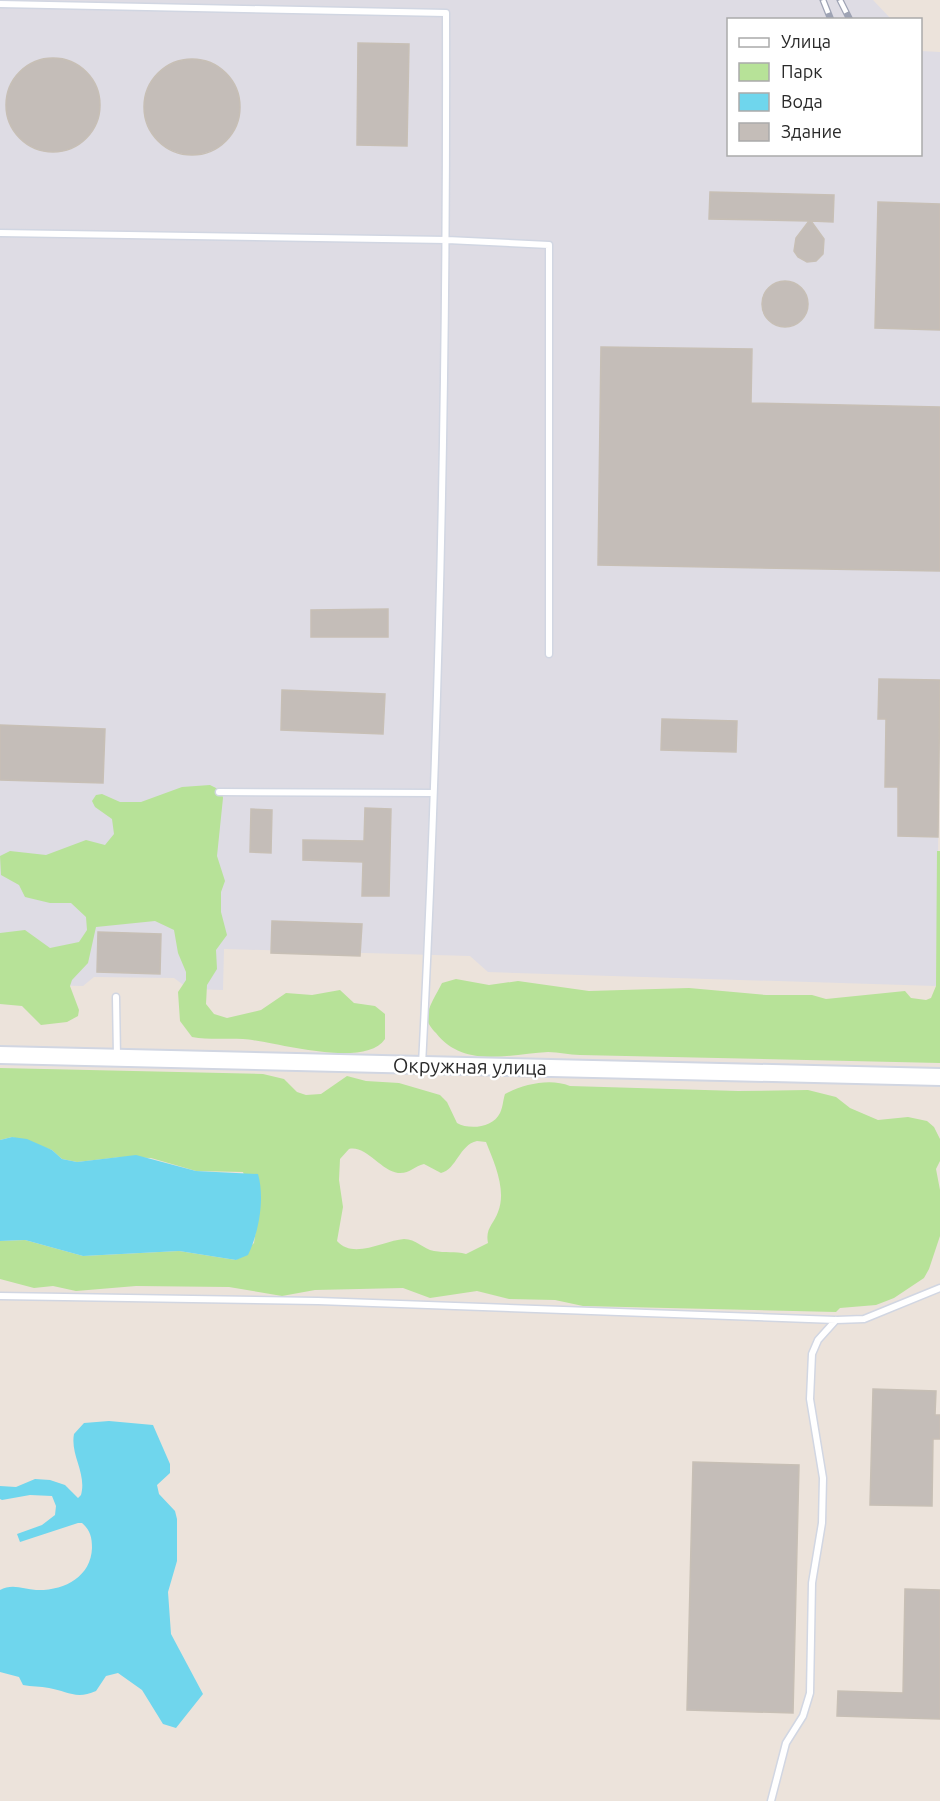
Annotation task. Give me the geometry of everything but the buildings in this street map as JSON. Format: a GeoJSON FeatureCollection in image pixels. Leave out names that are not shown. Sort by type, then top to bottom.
{"type":"FeatureCollection","features":[{"type":"Feature","properties":{"kind":"main road","name":"Окружная улица"},"geometry":{"type":"LineString","coordinates":[[0,1055],[940,1077]]}},
{"type":"Feature","properties":{"kind":"lane"},"geometry":{"type":"LineString","coordinates":[[0,4],[446,13],[447,240],[433,793],[422,1065]]}},
{"type":"Feature","properties":{"kind":"lane"},"geometry":{"type":"LineString","coordinates":[[0,233],[447,240],[549,245],[549,654]]}},
{"type":"Feature","properties":{"kind":"lane"},"geometry":{"type":"LineString","coordinates":[[219,792],[433,793]]}},
{"type":"Feature","properties":{"kind":"lane"},"geometry":{"type":"LineString","coordinates":[[116,997],[117,1058]]}},
{"type":"Feature","properties":{"kind":"lane"},"geometry":{"type":"LineString","coordinates":[[0,1296],[318,1301],[836,1320],[864,1318],[940,1288]]}},
{"type":"Feature","properties":{"kind":"lane"},"geometry":{"type":"LineString","coordinates":[[771,1801],[786,1743],[803,1716],[810,1693],[812,1583],[822,1522],[823,1478],[810,1399],[812,1354],[826,1329],[836,1320]]}},
{"type":"Feature","properties":{"kind":"shaded area"},"geometry":{"type":"Polygon","coordinates":[[[0,0],[873,0],[890,18],[727,18],[727,156],[922,156],[922,51],[940,52],[940,720],[936,986],[488,972],[470,956],[224,949],[223,990],[189,989],[174,978],[94,977],[83,986],[0,984],[0,0]]]}},
{"type":"Feature","properties":{"kind":"green space"},"geometry":{"type":"Polygon","coordinates":[[[210,785],[222,791],[223,798],[217,856],[225,881],[221,892],[221,912],[227,935],[216,950],[217,969],[207,985],[206,1004],[214,1014],[227,1018],[261,1010],[286,993],[312,995],[340,990],[354,1003],[375,1006],[385,1014],[385,1039],[374,1048],[339,1053],[243,1039],[192,1037],[180,1021],[178,992],[186,980],[186,972],[178,953],[174,930],[155,921],[96,927],[88,963],[72,980],[70,986],[79,1010],[78,1016],[67,1022],[41,1025],[22,1006],[0,1004],[0,933],[25,930],[50,948],[79,942],[87,930],[86,917],[71,903],[50,903],[25,897],[19,885],[1,875],[0,856],[10,851],[46,855],[86,840],[105,845],[114,834],[112,819],[95,807],[92,801],[96,795],[102,794],[120,802],[141,802],[182,787],[210,785]]]}},
{"type":"Feature","properties":{"kind":"green space"},"geometry":{"type":"Polygon","coordinates":[[[937,851],[940,851],[940,1063],[580,1055],[548,1052],[488,1057],[460,1051],[447,1044],[433,1030],[428,1021],[429,1009],[442,983],[456,979],[489,985],[518,981],[589,991],[689,988],[766,995],[812,995],[826,999],[905,991],[911,998],[926,1000],[931,998],[936,986],[937,851]]]}},
{"type":"Feature","properties":{"kind":"green space"},"geometry":{"type":"Polygon","coordinates":[[[0,1068],[263,1074],[284,1079],[297,1092],[306,1095],[321,1094],[347,1076],[366,1081],[399,1083],[440,1095],[447,1102],[457,1123],[474,1127],[486,1125],[497,1118],[505,1094],[520,1087],[546,1082],[570,1086],[738,1091],[808,1090],[836,1097],[850,1108],[878,1120],[908,1117],[927,1121],[934,1127],[940,1139],[940,1161],[936,1169],[940,1190],[940,1236],[924,1278],[894,1298],[876,1305],[840,1308],[836,1312],[583,1306],[555,1300],[509,1299],[477,1291],[430,1298],[403,1288],[315,1290],[282,1296],[229,1287],[136,1286],[76,1291],[53,1286],[34,1288],[0,1279],[0,1241],[25,1240],[83,1256],[179,1251],[236,1260],[254,1243],[258,1215],[243,1172],[196,1171],[151,1158],[121,1157],[77,1162],[62,1159],[52,1150],[12,1137],[0,1140],[0,1068]],[[486,1142],[471,1143],[451,1167],[441,1173],[424,1164],[398,1173],[386,1168],[361,1151],[349,1149],[340,1159],[339,1180],[343,1207],[337,1241],[352,1249],[360,1249],[404,1239],[434,1251],[466,1254],[488,1243],[490,1226],[498,1212],[501,1195],[493,1158],[486,1142]]]}},
{"type":"Feature","properties":{"kind":"water"},"geometry":{"type":"Polygon","coordinates":[[[12,1137],[27,1139],[52,1150],[62,1159],[77,1162],[136,1155],[196,1171],[258,1174],[261,1194],[260,1215],[248,1255],[236,1260],[179,1251],[83,1256],[25,1240],[0,1241],[0,1140],[12,1137]]]}},
{"type":"Feature","properties":{"kind":"water"},"geometry":{"type":"Polygon","coordinates":[[[109,1421],[153,1425],[170,1464],[170,1473],[157,1485],[159,1494],[175,1511],[177,1519],[177,1561],[168,1592],[171,1634],[203,1694],[176,1728],[163,1724],[142,1690],[118,1673],[106,1676],[96,1691],[77,1695],[46,1687],[23,1685],[19,1677],[0,1672],[0,1590],[14,1587],[46,1590],[66,1585],[87,1567],[92,1540],[87,1528],[82,1523],[78,1523],[20,1542],[17,1534],[42,1525],[55,1515],[56,1506],[52,1496],[30,1495],[2,1500],[0,1499],[0,1486],[16,1487],[35,1479],[50,1480],[65,1485],[78,1498],[81,1495],[82,1479],[74,1449],[74,1434],[84,1423],[109,1421]]]}},
{"type":"Feature","properties":{"kind":"railway"},"geometry":{"type":"LineString","coordinates":[[823,0],[830,18]]}},
{"type":"Feature","properties":{"kind":"railway"},"geometry":{"type":"LineString","coordinates":[[840,0],[849,18]]}}]}
